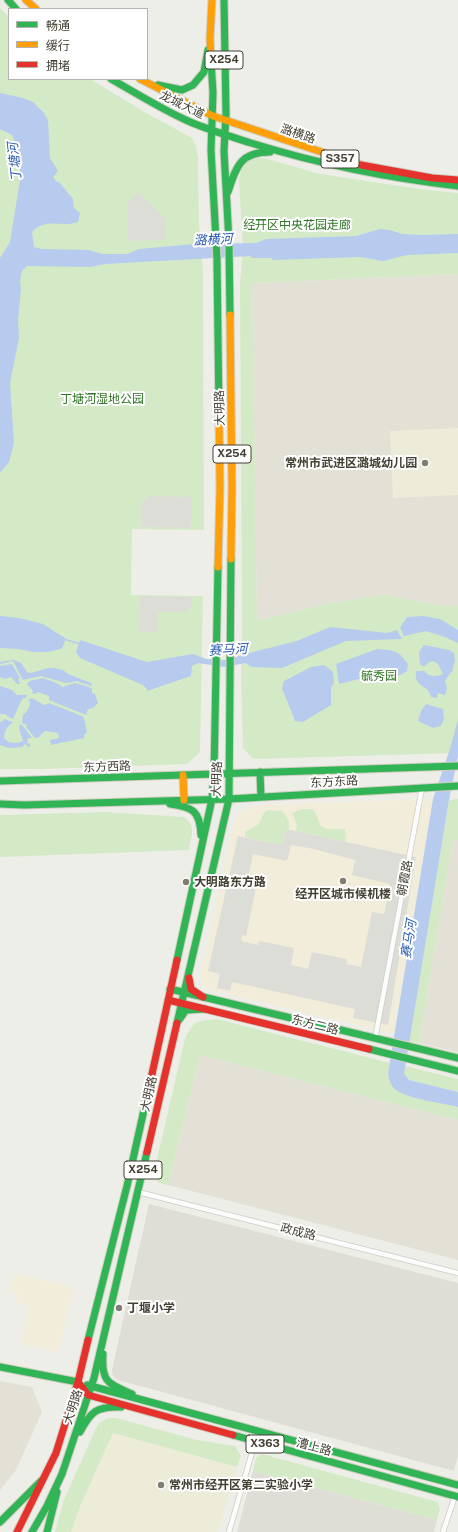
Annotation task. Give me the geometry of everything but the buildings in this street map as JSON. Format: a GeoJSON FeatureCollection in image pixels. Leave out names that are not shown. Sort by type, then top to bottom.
{"type":"FeatureCollection","features":[{"type":"Feature","properties":{"kind":"main road"},"geometry":{"type":"LineString","coordinates":[[26,0],[35,8]]}},
{"type":"Feature","properties":{"kind":"main road","name":"大明路"},"geometry":{"type":"LineString","coordinates":[[17,1532],[56,1453],[78,1382],[127,1186],[212,798],[218,648],[220,488],[217,259],[211,150],[213,116],[210,38],[212,0]]}},
{"type":"Feature","properties":{"kind":"main road","name":"大明路"},"geometry":{"type":"LineString","coordinates":[[32,1532],[47,1506],[62,1474],[91,1387],[138,1192],[229,799],[232,488],[229,242],[225,135],[224,0]]}},
{"type":"Feature","properties":{"kind":"main road"},"geometry":{"type":"LineString","coordinates":[[142,80],[164,87],[182,90],[193,85],[204,72],[210,38]]}},
{"type":"Feature","properties":{"kind":"main road","name":"龙城大道"},"geometry":{"type":"LineString","coordinates":[[113,80],[187,121],[225,135]]}},
{"type":"Feature","properties":{"kind":"main road","name":"龙城大道"},"geometry":{"type":"LineString","coordinates":[[142,80],[213,116]]}},
{"type":"Feature","properties":{"kind":"main road","name":"S357"},"geometry":{"type":"LineString","coordinates":[[213,116],[226,121]]}},
{"type":"Feature","properties":{"kind":"main road","name":"潞横路"},"geometry":{"type":"LineString","coordinates":[[226,121],[363,166],[432,178],[458,180]]}},
{"type":"Feature","properties":{"kind":"main road","name":"潞横路"},"geometry":{"type":"LineString","coordinates":[[225,135],[282,154],[330,166],[431,184],[458,186]]}},
{"type":"Feature","properties":{"kind":"main road"},"geometry":{"type":"LineString","coordinates":[[227,198],[234,173],[239,163],[247,156],[261,152],[282,154]]}},
{"type":"Feature","properties":{"kind":"main road","name":"东方东路"},"geometry":{"type":"LineString","coordinates":[[214,774],[458,766]]}},
{"type":"Feature","properties":{"kind":"main road"},"geometry":{"type":"LineString","coordinates":[[260,772],[261,797]]}},
{"type":"Feature","properties":{"kind":"main road","name":"东方西路"},"geometry":{"type":"LineString","coordinates":[[0,781],[214,774]]}},
{"type":"Feature","properties":{"kind":"main road"},"geometry":{"type":"LineString","coordinates":[[183,775],[184,800]]}},
{"type":"Feature","properties":{"kind":"main road","name":"东方东路"},"geometry":{"type":"LineString","coordinates":[[212,798],[229,799],[458,786]]}},
{"type":"Feature","properties":{"kind":"main road"},"geometry":{"type":"LineString","coordinates":[[0,804],[24,805],[212,798]]}},
{"type":"Feature","properties":{"kind":"main road"},"geometry":{"type":"LineString","coordinates":[[148,801],[186,806],[197,814],[201,824],[200,850]]}},
{"type":"Feature","properties":{"kind":"main road"},"geometry":{"type":"LineString","coordinates":[[189,972],[189,984],[191,989],[203,997]]}},
{"type":"Feature","properties":{"kind":"main road","name":"东方二路"},"geometry":{"type":"LineString","coordinates":[[170,989],[458,1058]]}},
{"type":"Feature","properties":{"kind":"main road","name":"东方二路"},"geometry":{"type":"LineString","coordinates":[[168,1000],[407,1059],[458,1070]]}},
{"type":"Feature","properties":{"kind":"main road"},"geometry":{"type":"LineString","coordinates":[[177,1023],[186,1010],[205,1009]]}},
{"type":"Feature","properties":{"kind":"main road"},"geometry":{"type":"LineString","coordinates":[[104,1334],[102,1361],[108,1380],[114,1386],[164,1406]]}},
{"type":"Feature","properties":{"kind":"main road","name":"漕上路"},"geometry":{"type":"LineString","coordinates":[[0,1367],[78,1382],[91,1387],[458,1485]]}},
{"type":"Feature","properties":{"kind":"main road"},"geometry":{"type":"LineString","coordinates":[[78,1382],[88,1395]]}},
{"type":"Feature","properties":{"kind":"main road","name":"漕上路"},"geometry":{"type":"LineString","coordinates":[[88,1395],[456,1497]]}},
{"type":"Feature","properties":{"kind":"main road"},"geometry":{"type":"LineString","coordinates":[[71,1448],[88,1415],[98,1408],[111,1406],[137,1408]]}},
{"type":"Feature","properties":{"kind":"main road"},"geometry":{"type":"LineString","coordinates":[[47,1532],[62,1474]]}},
{"type":"Feature","properties":{"kind":"main road"},"geometry":{"type":"LineString","coordinates":[[1,1520],[44,1477]]}},
{"type":"Feature","properties":{"kind":"street","name":"朝霞路"},"geometry":{"type":"LineString","coordinates":[[375,1039],[422,788]]}},
{"type":"Feature","properties":{"kind":"street","name":"政成路"},"geometry":{"type":"LineString","coordinates":[[138,1192],[458,1273]]}},
{"type":"Feature","properties":{"kind":"street"},"geometry":{"type":"LineString","coordinates":[[229,1532],[255,1442]]}},
{"type":"Feature","properties":{"kind":"street"},"geometry":{"type":"LineString","coordinates":[[442,1532],[456,1497]]}},
{"type":"Feature","properties":{"kind":"shaded area"},"geometry":{"type":"Polygon","coordinates":[[[138,192],[165,218],[166,240],[128,241],[128,203],[138,192]]]}},
{"type":"Feature","properties":{"kind":"shaded area"},"geometry":{"type":"Polygon","coordinates":[[[458,274],[458,606],[443,606],[385,595],[331,603],[257,621],[252,283],[458,274]]]}},
{"type":"Feature","properties":{"kind":"shaded area","name":"常州市武进区潞城幼儿园"},"geometry":{"type":"Polygon","coordinates":[[[458,428],[458,495],[393,498],[390,431],[458,428]]]}},
{"type":"Feature","properties":{"kind":"shaded area"},"geometry":{"type":"Polygon","coordinates":[[[151,496],[192,497],[191,528],[142,527],[142,501],[151,496]]]}},
{"type":"Feature","properties":{"kind":"shaded area"},"geometry":{"type":"Polygon","coordinates":[[[140,596],[192,597],[192,607],[183,612],[158,612],[158,632],[139,632],[140,596]]]}},
{"type":"Feature","properties":{"kind":"shaded area"},"geometry":{"type":"Polygon","coordinates":[[[433,799],[394,1034],[207,989],[200,978],[234,824],[239,814],[250,808],[261,805],[433,799]]]}},
{"type":"Feature","properties":{"kind":"shaded area"},"geometry":{"type":"Polygon","coordinates":[[[286,829],[416,857],[388,1025],[353,1018],[355,1009],[232,982],[230,991],[217,988],[220,974],[208,971],[238,836],[282,845],[286,829]],[[291,845],[287,861],[253,854],[247,884],[256,886],[256,888],[246,936],[242,935],[241,941],[258,945],[259,941],[294,948],[291,965],[308,969],[312,952],[347,959],[346,964],[361,967],[372,912],[384,914],[390,884],[352,875],[355,860],[314,849],[291,845]]]}},
{"type":"Feature","properties":{"kind":"shaded area"},"geometry":{"type":"Polygon","coordinates":[[[453,840],[458,840],[458,1052],[419,1043],[453,840]]]}},
{"type":"Feature","properties":{"kind":"shaded area"},"geometry":{"type":"Polygon","coordinates":[[[200,1055],[458,1120],[458,1260],[168,1185],[200,1055]]]}},
{"type":"Feature","properties":{"kind":"shaded area"},"geometry":{"type":"Polygon","coordinates":[[[149,1204],[458,1283],[458,1455],[454,1471],[118,1380],[113,1376],[112,1370],[149,1204]]]}},
{"type":"Feature","properties":{"kind":"shaded area"},"geometry":{"type":"Polygon","coordinates":[[[15,1273],[74,1288],[58,1352],[20,1344],[29,1305],[16,1302],[18,1294],[9,1291],[15,1273]]]}},
{"type":"Feature","properties":{"kind":"shaded area"},"geometry":{"type":"Polygon","coordinates":[[[0,1381],[32,1387],[42,1412],[16,1470],[0,1490],[0,1381]]]}},
{"type":"Feature","properties":{"kind":"shaded area","name":"常州市经开区第二实验小学"},"geometry":{"type":"Polygon","coordinates":[[[113,1433],[237,1467],[218,1532],[71,1532],[81,1504],[113,1433]]]}},
{"type":"Feature","properties":{"kind":"shaded area"},"geometry":{"type":"Polygon","coordinates":[[[253,1471],[437,1520],[434,1532],[237,1532],[253,1471]]]}},
{"type":"Feature","properties":{"kind":"green space","name":"丁塘河湿地公园"},"geometry":{"type":"Polygon","coordinates":[[[0,8],[8,16],[8,80],[92,80],[148,114],[192,138],[196,146],[198,158],[199,223],[203,269],[204,530],[132,529],[131,595],[203,596],[200,752],[187,764],[0,769],[0,8]]]}},
{"type":"Feature","properties":{"kind":"green space"},"geometry":{"type":"Polygon","coordinates":[[[264,158],[320,174],[427,190],[458,193],[458,274],[252,283],[257,621],[331,603],[385,595],[443,606],[458,606],[458,753],[253,759],[243,748],[241,682],[240,283],[243,249],[239,180],[243,165],[253,159],[264,158]]]}},
{"type":"Feature","properties":{"kind":"green space"},"geometry":{"type":"Polygon","coordinates":[[[458,799],[458,840],[453,840],[419,1043],[408,1041],[449,800],[458,799]]]}},
{"type":"Feature","properties":{"kind":"green space"},"geometry":{"type":"Polygon","coordinates":[[[301,809],[314,810],[321,826],[327,829],[345,829],[346,842],[296,831],[297,825],[292,813],[301,809]]]}},
{"type":"Feature","properties":{"kind":"green space"},"geometry":{"type":"Polygon","coordinates":[[[270,810],[283,811],[289,822],[289,830],[286,829],[282,845],[245,837],[245,832],[257,825],[263,814],[270,810]]]}},
{"type":"Feature","properties":{"kind":"green space"},"geometry":{"type":"Polygon","coordinates":[[[105,812],[184,817],[191,824],[192,828],[189,850],[0,857],[0,815],[105,812]]]}},
{"type":"Feature","properties":{"kind":"green space"},"geometry":{"type":"Polygon","coordinates":[[[217,1019],[390,1063],[388,1073],[397,1090],[407,1095],[458,1107],[458,1120],[200,1055],[168,1185],[159,1183],[153,1176],[185,1039],[191,1028],[200,1021],[217,1019]]]}},
{"type":"Feature","properties":{"kind":"green space"},"geometry":{"type":"Polygon","coordinates":[[[405,1066],[458,1079],[458,1092],[409,1080],[403,1074],[405,1066]]]}},
{"type":"Feature","properties":{"kind":"green space"},"geometry":{"type":"Polygon","coordinates":[[[108,1418],[116,1418],[197,1440],[235,1446],[241,1456],[237,1467],[113,1433],[81,1504],[71,1532],[55,1532],[63,1502],[96,1428],[100,1422],[108,1418]]]}},
{"type":"Feature","properties":{"kind":"green space"},"geometry":{"type":"Polygon","coordinates":[[[262,1454],[438,1502],[440,1509],[437,1520],[253,1471],[256,1458],[262,1454]]]}},
{"type":"Feature","properties":{"kind":"water"},"geometry":{"type":"Polygon","coordinates":[[[0,93],[23,98],[33,102],[44,113],[48,120],[50,158],[58,171],[53,177],[73,199],[74,208],[80,213],[78,222],[72,224],[48,224],[37,228],[32,232],[34,247],[42,249],[89,250],[102,254],[127,254],[139,249],[194,244],[256,243],[266,239],[356,236],[380,229],[390,230],[402,234],[458,234],[458,253],[407,255],[383,261],[360,257],[272,260],[272,258],[251,258],[251,256],[105,264],[90,267],[27,266],[22,271],[20,281],[21,289],[18,321],[19,338],[10,383],[14,443],[9,462],[0,473],[0,258],[10,242],[21,174],[12,135],[0,129],[0,93]]]}},
{"type":"Feature","properties":{"kind":"water"},"geometry":{"type":"Polygon","coordinates":[[[0,616],[19,618],[43,624],[65,638],[64,645],[61,649],[48,652],[33,652],[19,649],[0,648],[0,616]]]}},
{"type":"Feature","properties":{"kind":"water"},"geometry":{"type":"Polygon","coordinates":[[[424,616],[440,619],[458,630],[458,643],[426,631],[404,636],[400,628],[407,617],[424,616]]]}},
{"type":"Feature","properties":{"kind":"water"},"geometry":{"type":"Polygon","coordinates":[[[330,627],[387,633],[397,630],[402,639],[346,641],[282,668],[252,667],[246,663],[224,667],[198,663],[192,666],[191,676],[147,691],[143,685],[80,658],[76,652],[80,640],[147,662],[193,654],[206,659],[226,660],[297,641],[330,627]]]}},
{"type":"Feature","properties":{"kind":"water"},"geometry":{"type":"Polygon","coordinates":[[[424,645],[449,650],[454,653],[455,660],[452,672],[445,681],[447,688],[445,695],[438,693],[437,698],[431,697],[430,693],[419,683],[416,676],[416,671],[424,671],[432,676],[443,674],[438,664],[433,661],[424,667],[420,664],[419,652],[424,645]]]}},
{"type":"Feature","properties":{"kind":"water"},"geometry":{"type":"Polygon","coordinates":[[[377,649],[398,653],[408,664],[407,671],[395,677],[385,674],[378,674],[364,676],[363,678],[339,684],[336,664],[377,649]]]}},
{"type":"Feature","properties":{"kind":"water"},"geometry":{"type":"Polygon","coordinates":[[[14,660],[21,663],[27,672],[31,673],[48,668],[54,668],[63,670],[68,674],[91,683],[92,686],[78,681],[66,683],[41,676],[23,680],[13,661],[0,664],[0,662],[14,660]]]}},
{"type":"Feature","properties":{"kind":"water"},"geometry":{"type":"Polygon","coordinates":[[[12,664],[20,678],[18,679],[20,684],[17,684],[11,677],[5,679],[0,677],[0,666],[12,664]]]}},
{"type":"Feature","properties":{"kind":"water"},"geometry":{"type":"Polygon","coordinates":[[[324,665],[333,672],[334,684],[331,687],[331,705],[303,722],[295,721],[282,688],[284,681],[311,667],[324,665]]]}},
{"type":"Feature","properties":{"kind":"water"},"geometry":{"type":"Polygon","coordinates":[[[43,678],[59,684],[62,687],[75,683],[92,688],[92,693],[95,694],[98,703],[93,708],[88,709],[86,715],[49,700],[49,696],[38,692],[35,694],[32,693],[33,691],[27,684],[30,681],[43,678]]]}},
{"type":"Feature","properties":{"kind":"water"},"geometry":{"type":"Polygon","coordinates":[[[0,686],[12,690],[17,695],[27,695],[26,698],[22,699],[13,719],[5,714],[0,714],[0,686]]]}},
{"type":"Feature","properties":{"kind":"water"},"geometry":{"type":"Polygon","coordinates":[[[32,698],[44,705],[49,703],[82,716],[84,718],[87,732],[84,735],[84,738],[51,745],[50,740],[59,738],[58,733],[45,731],[40,737],[35,738],[26,727],[27,725],[22,723],[23,715],[29,706],[30,702],[28,700],[32,698]]]}},
{"type":"Feature","properties":{"kind":"water"},"geometry":{"type":"Polygon","coordinates":[[[426,704],[443,709],[444,719],[441,726],[433,728],[418,721],[421,711],[426,704]]]}},
{"type":"Feature","properties":{"kind":"water"},"geometry":{"type":"Polygon","coordinates":[[[4,719],[13,722],[5,732],[5,739],[13,743],[23,741],[19,728],[20,724],[32,738],[28,738],[27,743],[30,744],[30,747],[24,744],[23,747],[9,748],[0,745],[0,722],[4,719]]]}},
{"type":"Feature","properties":{"kind":"water"},"geometry":{"type":"Polygon","coordinates":[[[458,719],[458,756],[449,800],[404,1074],[409,1080],[458,1092],[458,1107],[409,1096],[402,1093],[393,1087],[388,1073],[433,799],[451,746],[458,719]]]}},
{"type":"Feature","properties":{"kind":"waterway","name":"赛马河"},"geometry":{"type":"LineString","coordinates":[[63,639],[81,644]]}},
{"type":"Feature","properties":{"kind":"traffic: fast"},"geometry":{"type":"LineString","coordinates":[[8,0],[15,8]]}},
{"type":"Feature","properties":{"kind":"traffic: fast"},"geometry":{"type":"LineString","coordinates":[[224,0],[226,113],[224,151],[229,242],[230,315]]}},
{"type":"Feature","properties":{"kind":"traffic: fast"},"geometry":{"type":"LineString","coordinates":[[158,85],[182,90],[193,85],[204,72],[208,50]]}},
{"type":"Feature","properties":{"kind":"traffic: fast"},"geometry":{"type":"LineString","coordinates":[[211,61],[213,93],[211,150],[217,259],[219,416]]}},
{"type":"Feature","properties":{"kind":"traffic: fast"},"geometry":{"type":"LineString","coordinates":[[113,80],[188,121],[277,151],[353,169],[405,179],[458,186]]}},
{"type":"Feature","properties":{"kind":"traffic: fast"},"geometry":{"type":"LineString","coordinates":[[228,192],[237,168],[246,158],[252,155],[270,152]]}},
{"type":"Feature","properties":{"kind":"traffic: fast"},"geometry":{"type":"LineString","coordinates":[[177,1023],[229,799],[231,559]]}},
{"type":"Feature","properties":{"kind":"traffic: fast"},"geometry":{"type":"LineString","coordinates":[[177,960],[212,799],[214,774],[218,567]]}},
{"type":"Feature","properties":{"kind":"traffic: fast"},"geometry":{"type":"LineString","coordinates":[[0,781],[458,766]]}},
{"type":"Feature","properties":{"kind":"traffic: fast"},"geometry":{"type":"LineString","coordinates":[[260,772],[261,797]]}},
{"type":"Feature","properties":{"kind":"traffic: fast"},"geometry":{"type":"LineString","coordinates":[[0,804],[24,805],[229,799],[458,786]]}},
{"type":"Feature","properties":{"kind":"traffic: fast"},"geometry":{"type":"LineString","coordinates":[[170,804],[184,807],[194,812],[199,820],[201,835]]}},
{"type":"Feature","properties":{"kind":"traffic: fast"},"geometry":{"type":"LineString","coordinates":[[170,989],[458,1058]]}},
{"type":"Feature","properties":{"kind":"traffic: fast"},"geometry":{"type":"LineString","coordinates":[[179,1020],[186,1010],[205,1009]]}},
{"type":"Feature","properties":{"kind":"traffic: fast"},"geometry":{"type":"LineString","coordinates":[[369,1049],[458,1071]]}},
{"type":"Feature","properties":{"kind":"traffic: fast"},"geometry":{"type":"LineString","coordinates":[[88,1340],[127,1186],[152,1074]]}},
{"type":"Feature","properties":{"kind":"traffic: fast"},"geometry":{"type":"LineString","coordinates":[[32,1532],[47,1506],[62,1474],[94,1378],[147,1152]]}},
{"type":"Feature","properties":{"kind":"traffic: fast"},"geometry":{"type":"LineString","coordinates":[[103,1354],[103,1371],[105,1377],[112,1385],[132,1394]]}},
{"type":"Feature","properties":{"kind":"traffic: fast"},"geometry":{"type":"LineString","coordinates":[[0,1367],[78,1382]]}},
{"type":"Feature","properties":{"kind":"traffic: fast"},"geometry":{"type":"LineString","coordinates":[[87,1385],[458,1485]]}},
{"type":"Feature","properties":{"kind":"traffic: fast"},"geometry":{"type":"LineString","coordinates":[[80,1432],[91,1415],[96,1411],[106,1408],[121,1407]]}},
{"type":"Feature","properties":{"kind":"traffic: fast"},"geometry":{"type":"LineString","coordinates":[[233,1435],[458,1497]]}},
{"type":"Feature","properties":{"kind":"traffic: fast"},"geometry":{"type":"LineString","coordinates":[[0,1522],[41,1481]]}},
{"type":"Feature","properties":{"kind":"traffic: fast"},"geometry":{"type":"LineString","coordinates":[[47,1532],[57,1492]]}},
{"type":"Feature","properties":{"kind":"traffic: slow"},"geometry":{"type":"LineString","coordinates":[[26,0],[35,8]]}},
{"type":"Feature","properties":{"kind":"traffic: slow"},"geometry":{"type":"LineString","coordinates":[[211,61],[210,38],[212,0]]}},
{"type":"Feature","properties":{"kind":"traffic: slow"},"geometry":{"type":"LineString","coordinates":[[142,80],[213,116],[361,165]]}},
{"type":"Feature","properties":{"kind":"traffic: slow"},"geometry":{"type":"LineString","coordinates":[[230,315],[232,488],[231,559]]}},
{"type":"Feature","properties":{"kind":"traffic: slow"},"geometry":{"type":"LineString","coordinates":[[218,567],[220,488],[219,416]]}},
{"type":"Feature","properties":{"kind":"traffic: slow"},"geometry":{"type":"LineString","coordinates":[[183,775],[184,800]]}},
{"type":"Feature","properties":{"kind":"traffic: jam"},"geometry":{"type":"LineString","coordinates":[[361,165],[432,178],[458,180]]}},
{"type":"Feature","properties":{"kind":"traffic: jam"},"geometry":{"type":"LineString","coordinates":[[152,1074],[177,960]]}},
{"type":"Feature","properties":{"kind":"traffic: jam"},"geometry":{"type":"LineString","coordinates":[[189,978],[191,989],[203,997]]}},
{"type":"Feature","properties":{"kind":"traffic: jam"},"geometry":{"type":"LineString","coordinates":[[168,1000],[369,1049]]}},
{"type":"Feature","properties":{"kind":"traffic: jam"},"geometry":{"type":"LineString","coordinates":[[147,1152],[177,1023]]}},
{"type":"Feature","properties":{"kind":"traffic: jam"},"geometry":{"type":"LineString","coordinates":[[17,1532],[56,1453],[78,1382],[88,1340]]}},
{"type":"Feature","properties":{"kind":"traffic: jam"},"geometry":{"type":"LineString","coordinates":[[78,1382],[88,1395],[233,1435]]}},
{"type":"Feature","properties":{"kind":"place","name":"常州市武进区潞城幼儿园"},"geometry":{"type":"Point","coordinates":[425,463]}},
{"type":"Feature","properties":{"kind":"place","name":"经开区城市候机楼"},"geometry":{"type":"Point","coordinates":[343,881]}},
{"type":"Feature","properties":{"kind":"place","name":"大明路东方路"},"geometry":{"type":"Point","coordinates":[186,882]}},
{"type":"Feature","properties":{"kind":"place","name":"丁堰小学"},"geometry":{"type":"Point","coordinates":[119,1308]}},
{"type":"Feature","properties":{"kind":"place","name":"常州市经开区第二实验小学"},"geometry":{"type":"Point","coordinates":[161,1485]}},
{"type":"Feature","properties":{"kind":"water label","name":"丁塘河"},"geometry":{"type":"Point","coordinates":[15,162]}},
{"type":"Feature","properties":{"kind":"water label","name":"潞横河"},"geometry":{"type":"Point","coordinates":[213,240]}},
{"type":"Feature","properties":{"kind":"park label","name":"经开区中央花园走廊"},"geometry":{"type":"Point","coordinates":[297,225]}},
{"type":"Feature","properties":{"kind":"park label","name":"毓秀园"},"geometry":{"type":"Point","coordinates":[379,676]}}]}
